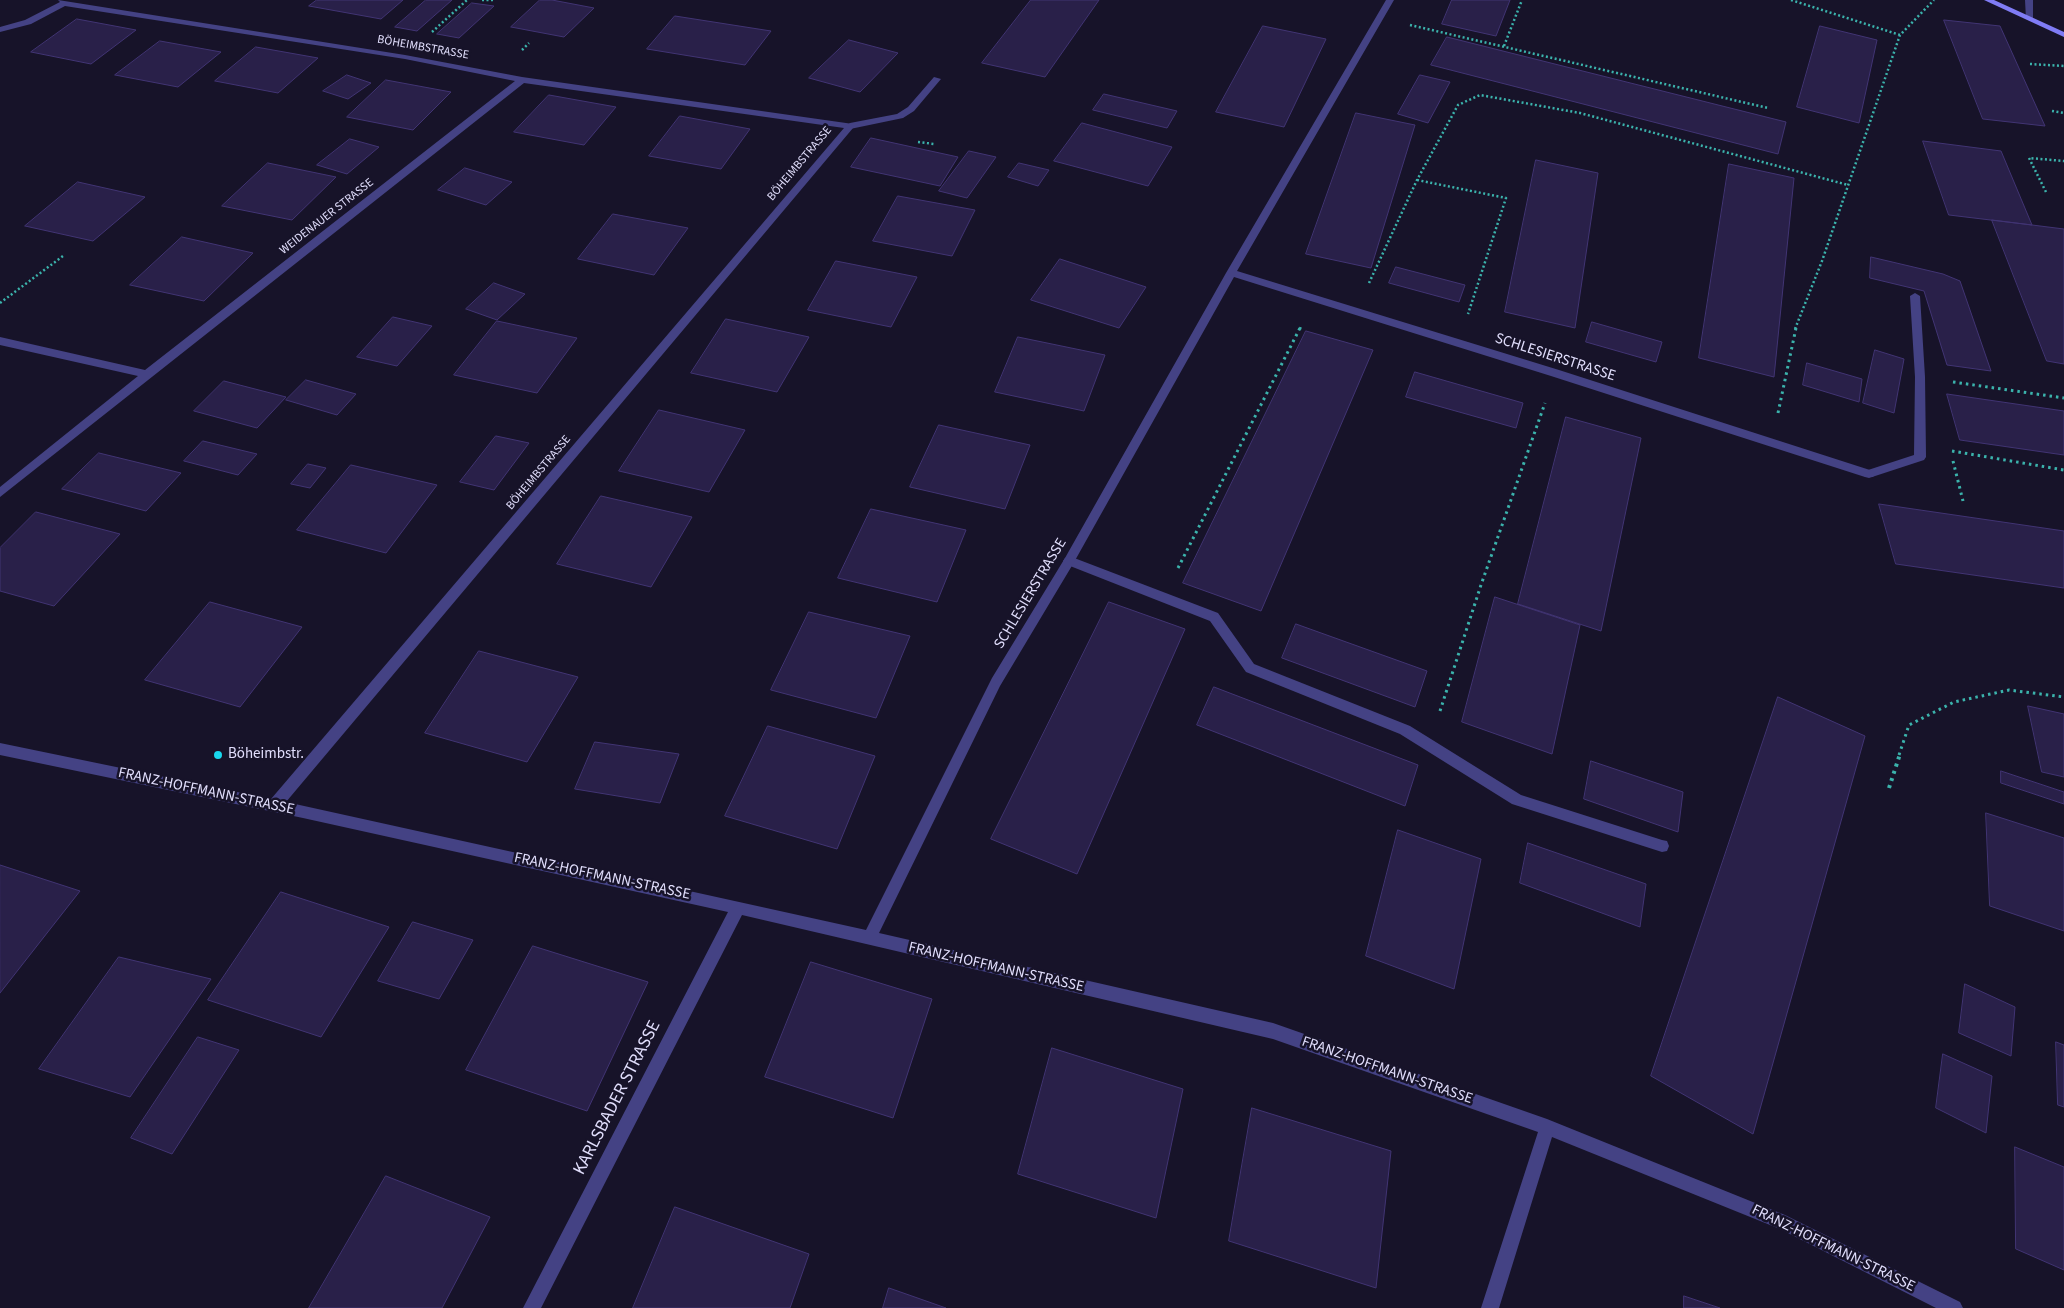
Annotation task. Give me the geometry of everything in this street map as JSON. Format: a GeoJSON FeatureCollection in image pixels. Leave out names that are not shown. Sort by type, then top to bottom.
{"type":"FeatureCollection","features":[{"type":"Feature","properties":{"kind":"street","name":"SCHLESIERSTRASSE"},"geometry":{"type":"LineString","coordinates":[[870,938],[996,682],[1069,561],[1231,273],[1390,0]]}},
{"type":"Feature","properties":{"kind":"street"},"geometry":{"type":"LineString","coordinates":[[1988,0],[2064,35]]}},
{"type":"Feature","properties":{"kind":"street"},"geometry":{"type":"LineString","coordinates":[[2029,0],[2030,19]]}},
{"type":"Feature","properties":{"kind":"street","name":"BÖHEIMBSTRASSE"},"geometry":{"type":"LineString","coordinates":[[63,1],[405,57],[522,80],[850,126]]}},
{"type":"Feature","properties":{"kind":"street"},"geometry":{"type":"LineString","coordinates":[[0,30],[28,22],[63,1]]}},
{"type":"Feature","properties":{"kind":"street"},"geometry":{"type":"LineString","coordinates":[[850,126],[900,116],[911,109],[937,79]]}},
{"type":"Feature","properties":{"kind":"street","name":"WEIDENAUER STRASSE"},"geometry":{"type":"LineString","coordinates":[[0,493],[147,374],[522,80]]}},
{"type":"Feature","properties":{"kind":"street","name":"BÖHEIMBSTRASSE"},"geometry":{"type":"LineString","coordinates":[[274,806],[850,126]]}},
{"type":"Feature","properties":{"kind":"street","name":"SCHLESIERSTRASSE"},"geometry":{"type":"LineString","coordinates":[[1231,273],[1555,373],[1869,474],[1920,458],[1920,377]]}},
{"type":"Feature","properties":{"kind":"street"},"geometry":{"type":"LineString","coordinates":[[1915,296],[1920,377]]}},
{"type":"Feature","properties":{"kind":"street"},"geometry":{"type":"LineString","coordinates":[[0,341],[147,374]]}},
{"type":"Feature","properties":{"kind":"street"},"geometry":{"type":"LineString","coordinates":[[1069,561],[1214,617],[1250,668],[1405,730],[1518,800],[1662,846]]}},
{"type":"Feature","properties":{"kind":"street","name":"FRANZ-HOFFMANN-STRASSE"},"geometry":{"type":"LineString","coordinates":[[0,749],[274,806],[738,907],[1274,1031],[1547,1127],[1785,1223],[1954,1308]]}},
{"type":"Feature","properties":{"kind":"street","name":"KARLSBADER STRASSE"},"geometry":{"type":"LineString","coordinates":[[532,1308],[738,907]]}},
{"type":"Feature","properties":{"kind":"street"},"geometry":{"type":"LineString","coordinates":[[1490,1308],[1547,1127]]}},
{"type":"Feature","properties":{"kind":"path"},"geometry":{"type":"LineString","coordinates":[[405,57],[466,0]]}},
{"type":"Feature","properties":{"kind":"path"},"geometry":{"type":"LineString","coordinates":[[482,0],[495,0]]}},
{"type":"Feature","properties":{"kind":"path"},"geometry":{"type":"LineString","coordinates":[[1504,46],[1522,0]]}},
{"type":"Feature","properties":{"kind":"path"},"geometry":{"type":"LineString","coordinates":[[1791,0],[1900,35]]}},
{"type":"Feature","properties":{"kind":"path"},"geometry":{"type":"LineString","coordinates":[[1772,443],[1794,332],[1822,261],[1900,35],[1934,0]]}},
{"type":"Feature","properties":{"kind":"path"},"geometry":{"type":"LineString","coordinates":[[1380,18],[1768,108]]}},
{"type":"Feature","properties":{"kind":"path"},"geometry":{"type":"LineString","coordinates":[[2030,64],[2064,66]]}},
{"type":"Feature","properties":{"kind":"path"},"geometry":{"type":"LineString","coordinates":[[1356,312],[1417,180],[1458,105],[1480,95],[1580,113],[1848,185]]}},
{"type":"Feature","properties":{"kind":"path"},"geometry":{"type":"LineString","coordinates":[[2052,111],[2064,113]]}},
{"type":"Feature","properties":{"kind":"path"},"geometry":{"type":"LineString","coordinates":[[2046,192],[2029,158],[2064,161]]}},
{"type":"Feature","properties":{"kind":"path"},"geometry":{"type":"LineString","coordinates":[[1417,180],[1506,198],[1458,343]]}},
{"type":"Feature","properties":{"kind":"path"},"geometry":{"type":"LineString","coordinates":[[0,303],[64,256]]}},
{"type":"Feature","properties":{"kind":"path"},"geometry":{"type":"LineString","coordinates":[[1163,597],[1316,299]]}},
{"type":"Feature","properties":{"kind":"path"},"geometry":{"type":"LineString","coordinates":[[1428,745],[1481,585],[1555,373]]}},
{"type":"Feature","properties":{"kind":"path"},"geometry":{"type":"LineString","coordinates":[[1920,377],[2064,398]]}},
{"type":"Feature","properties":{"kind":"path"},"geometry":{"type":"LineString","coordinates":[[1963,501],[1950,451],[2064,470]]}},
{"type":"Feature","properties":{"kind":"path"},"geometry":{"type":"LineString","coordinates":[[1889,788],[1909,725],[1954,702],[2009,690],[2064,697]]}},
{"type":"Feature","properties":{"kind":"building"},"geometry":{"type":"Polygon","coordinates":[[[317,0],[403,0],[381,19],[309,6],[317,0]]]}},
{"type":"Feature","properties":{"kind":"building"},"geometry":{"type":"Polygon","coordinates":[[[426,0],[452,0],[417,31],[395,27],[426,0]]]}},
{"type":"Feature","properties":{"kind":"building"},"geometry":{"type":"Polygon","coordinates":[[[540,0],[552,0],[594,8],[564,37],[511,27],[540,0]]]}},
{"type":"Feature","properties":{"kind":"building"},"geometry":{"type":"Polygon","coordinates":[[[1031,0],[1099,0],[1045,77],[982,63],[1031,0]]]}},
{"type":"Feature","properties":{"kind":"building"},"geometry":{"type":"Polygon","coordinates":[[[1452,0],[1510,0],[1496,36],[1442,24],[1452,0]]]}},
{"type":"Feature","properties":{"kind":"building"},"geometry":{"type":"Polygon","coordinates":[[[472,3],[494,6],[459,38],[437,34],[472,3]]]}},
{"type":"Feature","properties":{"kind":"building"},"geometry":{"type":"Polygon","coordinates":[[[675,16],[771,31],[745,65],[647,49],[675,16]]]}},
{"type":"Feature","properties":{"kind":"building"},"geometry":{"type":"Polygon","coordinates":[[[77,19],[136,30],[91,64],[31,52],[77,19]]]}},
{"type":"Feature","properties":{"kind":"building"},"geometry":{"type":"Polygon","coordinates":[[[1944,20],[2000,26],[2045,126],[1983,119],[1944,20]]]}},
{"type":"Feature","properties":{"kind":"building"},"geometry":{"type":"Polygon","coordinates":[[[1263,26],[1326,39],[1284,127],[1216,112],[1263,26]]]}},
{"type":"Feature","properties":{"kind":"building"},"geometry":{"type":"Polygon","coordinates":[[[1820,26],[1877,40],[1859,123],[1797,107],[1820,26]]]}},
{"type":"Feature","properties":{"kind":"building"},"geometry":{"type":"Polygon","coordinates":[[[1447,37],[1786,122],[1778,154],[1431,65],[1447,37]]]}},
{"type":"Feature","properties":{"kind":"building"},"geometry":{"type":"Polygon","coordinates":[[[849,40],[898,53],[860,92],[809,78],[849,40]]]}},
{"type":"Feature","properties":{"kind":"building"},"geometry":{"type":"Polygon","coordinates":[[[160,41],[221,52],[178,87],[115,75],[160,41]]]}},
{"type":"Feature","properties":{"kind":"building"},"geometry":{"type":"Polygon","coordinates":[[[256,47],[318,58],[278,93],[215,81],[256,47]]]}},
{"type":"Feature","properties":{"kind":"building"},"geometry":{"type":"Polygon","coordinates":[[[347,75],[371,83],[348,99],[323,91],[347,75]]]}},
{"type":"Feature","properties":{"kind":"building"},"geometry":{"type":"Polygon","coordinates":[[[1420,75],[1450,82],[1428,123],[1398,114],[1420,75]]]}},
{"type":"Feature","properties":{"kind":"building"},"geometry":{"type":"Polygon","coordinates":[[[386,80],[451,92],[413,130],[347,117],[386,80]]]}},
{"type":"Feature","properties":{"kind":"building"},"geometry":{"type":"Polygon","coordinates":[[[1104,94],[1177,111],[1167,128],[1093,110],[1104,94]]]}},
{"type":"Feature","properties":{"kind":"building"},"geometry":{"type":"Polygon","coordinates":[[[549,95],[616,107],[584,145],[514,132],[549,95]]]}},
{"type":"Feature","properties":{"kind":"building"},"geometry":{"type":"Polygon","coordinates":[[[1356,113],[1415,125],[1371,268],[1306,254],[1356,113]]]}},
{"type":"Feature","properties":{"kind":"building"},"geometry":{"type":"Polygon","coordinates":[[[680,116],[750,129],[721,169],[649,156],[680,116]]]}},
{"type":"Feature","properties":{"kind":"building"},"geometry":{"type":"Polygon","coordinates":[[[1082,123],[1172,147],[1148,186],[1054,161],[1082,123]]]}},
{"type":"Feature","properties":{"kind":"building"},"geometry":{"type":"Polygon","coordinates":[[[871,138],[958,157],[940,186],[851,167],[871,138]]]}},
{"type":"Feature","properties":{"kind":"building"},"geometry":{"type":"Polygon","coordinates":[[[350,139],[379,147],[347,174],[317,165],[350,139]]]}},
{"type":"Feature","properties":{"kind":"building"},"geometry":{"type":"Polygon","coordinates":[[[1923,141],[2001,151],[2032,225],[1949,215],[1923,141]]]}},
{"type":"Feature","properties":{"kind":"building"},"geometry":{"type":"Polygon","coordinates":[[[969,151],[996,157],[967,198],[939,191],[969,151]]]}},
{"type":"Feature","properties":{"kind":"building"},"geometry":{"type":"Polygon","coordinates":[[[1536,160],[1598,173],[1575,328],[1505,312],[1536,160]]]}},
{"type":"Feature","properties":{"kind":"building"},"geometry":{"type":"Polygon","coordinates":[[[268,163],[336,177],[292,220],[222,206],[268,163]]]}},
{"type":"Feature","properties":{"kind":"building"},"geometry":{"type":"Polygon","coordinates":[[[1019,163],[1049,170],[1038,186],[1008,177],[1019,163]]]}},
{"type":"Feature","properties":{"kind":"building"},"geometry":{"type":"Polygon","coordinates":[[[1729,164],[1794,178],[1774,377],[1699,358],[1729,164]]]}},
{"type":"Feature","properties":{"kind":"building"},"geometry":{"type":"Polygon","coordinates":[[[465,168],[512,182],[486,205],[438,190],[465,168]]]}},
{"type":"Feature","properties":{"kind":"building"},"geometry":{"type":"Polygon","coordinates":[[[78,182],[145,197],[93,241],[25,226],[78,182]]]}},
{"type":"Feature","properties":{"kind":"building"},"geometry":{"type":"Polygon","coordinates":[[[898,196],[975,210],[952,256],[873,241],[898,196]]]}},
{"type":"Feature","properties":{"kind":"building"},"geometry":{"type":"Polygon","coordinates":[[[613,214],[688,228],[654,275],[578,259],[613,214]]]}},
{"type":"Feature","properties":{"kind":"building"},"geometry":{"type":"Polygon","coordinates":[[[1992,220],[2064,229],[2064,364],[2047,361],[1992,220]]]}},
{"type":"Feature","properties":{"kind":"building"},"geometry":{"type":"Polygon","coordinates":[[[182,237],[253,253],[204,301],[130,285],[182,237]]]}},
{"type":"Feature","properties":{"kind":"building"},"geometry":{"type":"Polygon","coordinates":[[[1871,257],[1943,274],[1960,281],[1991,371],[1947,365],[1924,291],[1870,278],[1871,257]]]}},
{"type":"Feature","properties":{"kind":"building"},"geometry":{"type":"Polygon","coordinates":[[[1060,259],[1146,287],[1119,328],[1031,300],[1060,259]]]}},
{"type":"Feature","properties":{"kind":"building"},"geometry":{"type":"Polygon","coordinates":[[[836,261],[917,277],[891,327],[808,310],[836,261]]]}},
{"type":"Feature","properties":{"kind":"building"},"geometry":{"type":"Polygon","coordinates":[[[1396,267],[1465,285],[1459,302],[1389,283],[1396,267]]]}},
{"type":"Feature","properties":{"kind":"building"},"geometry":{"type":"Polygon","coordinates":[[[494,283],[525,294],[497,320],[466,309],[494,283]]]}},
{"type":"Feature","properties":{"kind":"building"},"geometry":{"type":"Polygon","coordinates":[[[393,317],[432,326],[397,366],[357,357],[393,317]]]}},
{"type":"Feature","properties":{"kind":"building"},"geometry":{"type":"Polygon","coordinates":[[[726,319],[809,337],[777,392],[691,373],[726,319]]]}},
{"type":"Feature","properties":{"kind":"building"},"geometry":{"type":"Polygon","coordinates":[[[497,321],[577,338],[537,393],[454,375],[497,321]]]}},
{"type":"Feature","properties":{"kind":"building"},"geometry":{"type":"Polygon","coordinates":[[[1592,322],[1662,342],[1656,362],[1586,342],[1592,322]]]}},
{"type":"Feature","properties":{"kind":"building"},"geometry":{"type":"Polygon","coordinates":[[[1306,331],[1373,350],[1261,611],[1183,583],[1306,331]]]}},
{"type":"Feature","properties":{"kind":"building"},"geometry":{"type":"Polygon","coordinates":[[[1018,337],[1105,355],[1084,411],[995,392],[1018,337]]]}},
{"type":"Feature","properties":{"kind":"building"},"geometry":{"type":"Polygon","coordinates":[[[1875,350],[1904,359],[1894,413],[1863,403],[1875,350]]]}},
{"type":"Feature","properties":{"kind":"building"},"geometry":{"type":"Polygon","coordinates":[[[1807,363],[1862,379],[1859,402],[1803,385],[1807,363]]]}},
{"type":"Feature","properties":{"kind":"building"},"geometry":{"type":"Polygon","coordinates":[[[1415,372],[1523,403],[1516,428],[1406,397],[1415,372]]]}},
{"type":"Feature","properties":{"kind":"building"},"geometry":{"type":"Polygon","coordinates":[[[306,380],[356,394],[337,415],[286,400],[306,380]]]}},
{"type":"Feature","properties":{"kind":"building"},"geometry":{"type":"Polygon","coordinates":[[[224,381],[286,397],[257,428],[194,411],[224,381]]]}},
{"type":"Feature","properties":{"kind":"building"},"geometry":{"type":"Polygon","coordinates":[[[1947,394],[2064,411],[2064,455],[1960,440],[1947,394]]]}},
{"type":"Feature","properties":{"kind":"building"},"geometry":{"type":"Polygon","coordinates":[[[659,410],[745,430],[709,492],[619,471],[659,410]]]}},
{"type":"Feature","properties":{"kind":"building"},"geometry":{"type":"Polygon","coordinates":[[[1566,417],[1641,438],[1601,631],[1518,604],[1566,417]]]}},
{"type":"Feature","properties":{"kind":"building"},"geometry":{"type":"Polygon","coordinates":[[[939,425],[1030,445],[1005,509],[910,487],[939,425]]]}},
{"type":"Feature","properties":{"kind":"building"},"geometry":{"type":"Polygon","coordinates":[[[496,436],[529,443],[494,490],[460,482],[496,436]]]}},
{"type":"Feature","properties":{"kind":"building"},"geometry":{"type":"Polygon","coordinates":[[[203,441],[257,454],[238,475],[184,461],[203,441]]]}},
{"type":"Feature","properties":{"kind":"building"},"geometry":{"type":"Polygon","coordinates":[[[99,453],[181,473],[146,511],[62,489],[99,453]]]}},
{"type":"Feature","properties":{"kind":"building"},"geometry":{"type":"Polygon","coordinates":[[[308,464],[326,468],[310,488],[291,484],[308,464]]]}},
{"type":"Feature","properties":{"kind":"building"},"geometry":{"type":"Polygon","coordinates":[[[351,465],[437,485],[386,553],[297,530],[351,465]]]}},
{"type":"Feature","properties":{"kind":"building"},"geometry":{"type":"Polygon","coordinates":[[[601,496],[692,517],[651,587],[557,564],[601,496]]]}},
{"type":"Feature","properties":{"kind":"building"},"geometry":{"type":"Polygon","coordinates":[[[1879,504],[2064,531],[2064,588],[1896,564],[1879,504]]]}},
{"type":"Feature","properties":{"kind":"building"},"geometry":{"type":"Polygon","coordinates":[[[871,509],[966,530],[937,602],[838,578],[871,509]]]}},
{"type":"Feature","properties":{"kind":"building"},"geometry":{"type":"Polygon","coordinates":[[[36,512],[120,534],[54,606],[0,591],[0,548],[36,512]]]}},
{"type":"Feature","properties":{"kind":"building"},"geometry":{"type":"Polygon","coordinates":[[[1495,597],[1580,625],[1552,754],[1462,722],[1495,597]]]}},
{"type":"Feature","properties":{"kind":"building"},"geometry":{"type":"Polygon","coordinates":[[[210,602],[302,627],[240,707],[145,680],[210,602]]]}},
{"type":"Feature","properties":{"kind":"building"},"geometry":{"type":"Polygon","coordinates":[[[1109,602],[1185,629],[1077,874],[991,839],[1109,602]]]}},
{"type":"Feature","properties":{"kind":"building"},"geometry":{"type":"Polygon","coordinates":[[[809,612],[910,636],[876,718],[771,690],[809,612]]]}},
{"type":"Feature","properties":{"kind":"building"},"geometry":{"type":"Polygon","coordinates":[[[1296,624],[1427,671],[1415,707],[1282,658],[1296,624]]]}},
{"type":"Feature","properties":{"kind":"building"},"geometry":{"type":"Polygon","coordinates":[[[479,651],[578,677],[527,762],[425,733],[479,651]]]}},
{"type":"Feature","properties":{"kind":"building"},"geometry":{"type":"Polygon","coordinates":[[[1214,687],[1418,765],[1405,806],[1197,725],[1214,687]]]}},
{"type":"Feature","properties":{"kind":"building"},"geometry":{"type":"Polygon","coordinates":[[[1778,697],[1865,736],[1753,1134],[1651,1076],[1778,697]]]}},
{"type":"Feature","properties":{"kind":"building"},"geometry":{"type":"Polygon","coordinates":[[[2028,706],[2064,714],[2064,777],[2042,772],[2028,706]]]}},
{"type":"Feature","properties":{"kind":"building"},"geometry":{"type":"Polygon","coordinates":[[[768,726],[875,756],[837,849],[725,816],[768,726]]]}},
{"type":"Feature","properties":{"kind":"building"},"geometry":{"type":"Polygon","coordinates":[[[595,742],[679,754],[660,803],[575,789],[595,742]]]}},
{"type":"Feature","properties":{"kind":"building"},"geometry":{"type":"Polygon","coordinates":[[[1591,761],[1683,792],[1678,832],[1584,799],[1591,761]]]}},
{"type":"Feature","properties":{"kind":"building"},"geometry":{"type":"Polygon","coordinates":[[[2001,771],[2064,792],[2064,804],[2001,783],[2001,771]]]}},
{"type":"Feature","properties":{"kind":"building"},"geometry":{"type":"Polygon","coordinates":[[[1986,813],[2064,838],[2064,931],[1990,906],[1986,813]]]}},
{"type":"Feature","properties":{"kind":"building"},"geometry":{"type":"Polygon","coordinates":[[[1398,830],[1481,859],[1454,989],[1366,956],[1398,830]]]}},
{"type":"Feature","properties":{"kind":"building"},"geometry":{"type":"Polygon","coordinates":[[[1528,843],[1646,884],[1640,927],[1520,883],[1528,843]]]}},
{"type":"Feature","properties":{"kind":"building"},"geometry":{"type":"Polygon","coordinates":[[[0,865],[80,891],[0,993],[0,865]]]}},
{"type":"Feature","properties":{"kind":"building"},"geometry":{"type":"Polygon","coordinates":[[[281,892],[389,927],[321,1037],[208,1000],[281,892]]]}},
{"type":"Feature","properties":{"kind":"building"},"geometry":{"type":"Polygon","coordinates":[[[413,922],[473,940],[439,999],[378,981],[413,922]]]}},
{"type":"Feature","properties":{"kind":"building"},"geometry":{"type":"Polygon","coordinates":[[[533,946],[648,982],[587,1111],[466,1070],[533,946]]]}},
{"type":"Feature","properties":{"kind":"building"},"geometry":{"type":"Polygon","coordinates":[[[119,957],[211,979],[130,1097],[39,1069],[119,957]]]}},
{"type":"Feature","properties":{"kind":"building"},"geometry":{"type":"Polygon","coordinates":[[[811,962],[932,999],[893,1118],[765,1077],[811,962]]]}},
{"type":"Feature","properties":{"kind":"building"},"geometry":{"type":"Polygon","coordinates":[[[1965,984],[2015,1007],[2011,1056],[1959,1033],[1965,984]]]}},
{"type":"Feature","properties":{"kind":"building"},"geometry":{"type":"Polygon","coordinates":[[[198,1037],[239,1050],[172,1154],[131,1138],[198,1037]]]}},
{"type":"Feature","properties":{"kind":"building"},"geometry":{"type":"Polygon","coordinates":[[[2056,1042],[2064,1045],[2064,1107],[2058,1105],[2056,1042]]]}},
{"type":"Feature","properties":{"kind":"building"},"geometry":{"type":"Polygon","coordinates":[[[1052,1048],[1183,1089],[1156,1218],[1018,1174],[1052,1048]]]}},
{"type":"Feature","properties":{"kind":"building"},"geometry":{"type":"Polygon","coordinates":[[[1943,1054],[1992,1076],[1986,1133],[1936,1108],[1943,1054]]]}},
{"type":"Feature","properties":{"kind":"building"},"geometry":{"type":"Polygon","coordinates":[[[1252,1108],[1391,1151],[1376,1288],[1229,1241],[1252,1108]]]}},
{"type":"Feature","properties":{"kind":"building"},"geometry":{"type":"Polygon","coordinates":[[[2015,1147],[2064,1167],[2064,1270],[2016,1249],[2015,1147]]]}},
{"type":"Feature","properties":{"kind":"building"},"geometry":{"type":"Polygon","coordinates":[[[386,1176],[490,1217],[442,1308],[309,1308],[386,1176]]]}},
{"type":"Feature","properties":{"kind":"building"},"geometry":{"type":"Polygon","coordinates":[[[675,1207],[809,1254],[790,1308],[633,1308],[675,1207]]]}},
{"type":"Feature","properties":{"kind":"building"},"geometry":{"type":"Polygon","coordinates":[[[889,1288],[946,1308],[883,1308],[889,1288]]]}},
{"type":"Feature","properties":{"kind":"building"},"geometry":{"type":"Polygon","coordinates":[[[1684,1296],[1720,1308],[1684,1308],[1684,1296]]]}},
{"type":"Feature","properties":{"kind":"place","name":"Böheimbstr."},"geometry":{"type":"Point","coordinates":[218,755]}}]}
